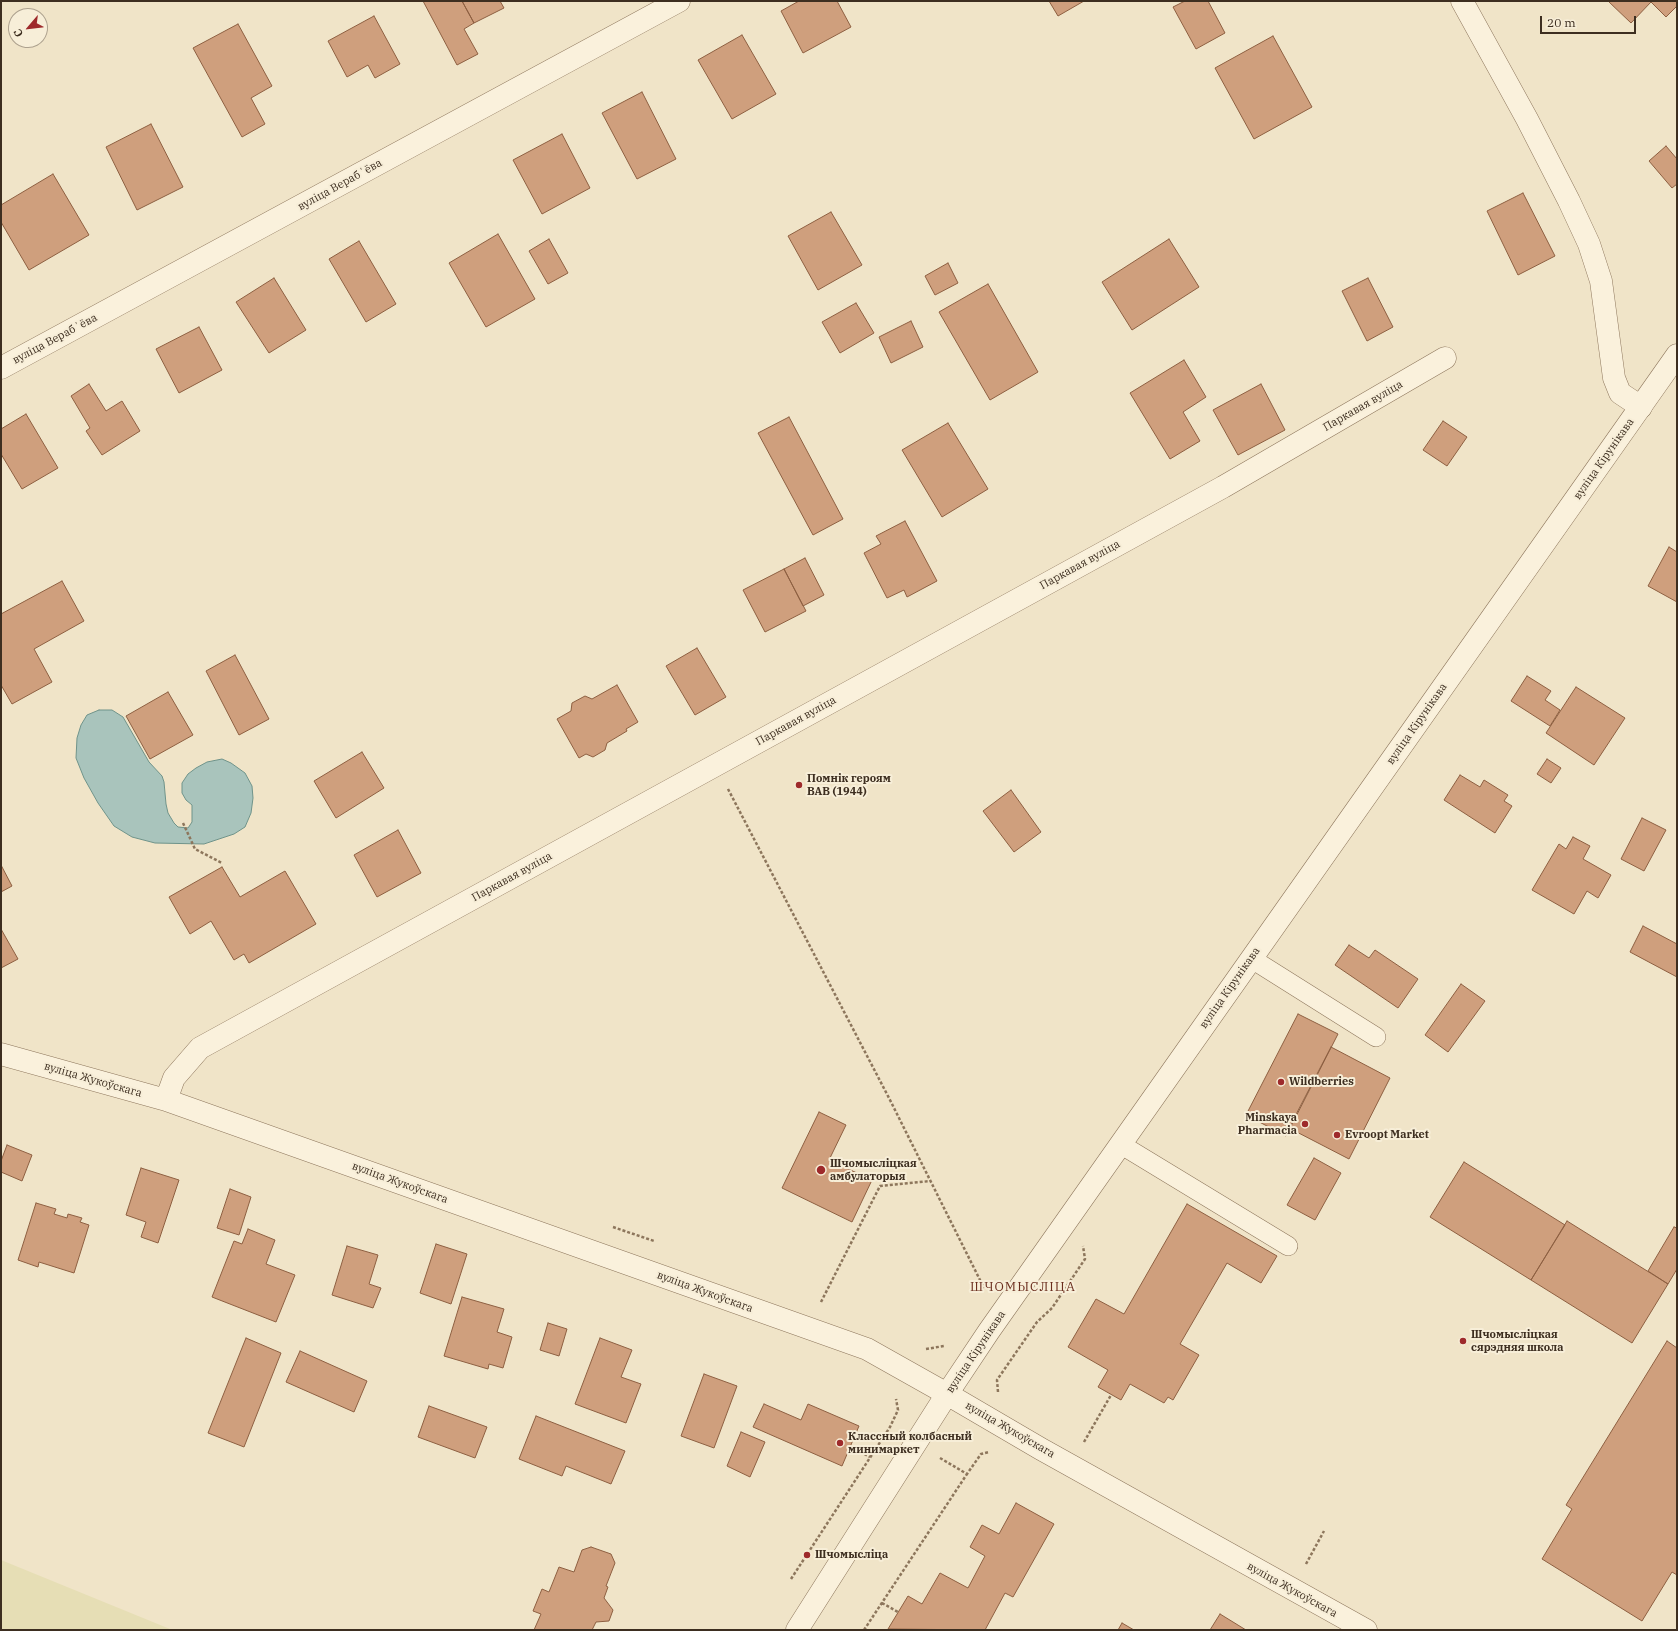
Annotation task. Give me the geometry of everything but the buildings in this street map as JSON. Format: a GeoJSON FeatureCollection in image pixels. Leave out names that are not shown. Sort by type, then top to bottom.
{"type":"FeatureCollection","features":[{"type":"Feature","properties":{"kind":"street","name":"вуліца Верабʼёва"},"geometry":{"type":"LineString","coordinates":[[1,368],[679,1]]}},
{"type":"Feature","properties":{"kind":"street"},"geometry":{"type":"LineString","coordinates":[[1462,1],[1527,119],[1589,244],[1601,281],[1614,378],[1620,392],[1641,407]]}},
{"type":"Feature","properties":{"kind":"street","name":"вуліца Кірунікава"},"geometry":{"type":"LineString","coordinates":[[800,1629],[947,1394],[1120,1144],[1677,355]]}},
{"type":"Feature","properties":{"kind":"street","name":"Паркавая вуліца"},"geometry":{"type":"LineString","coordinates":[[166,1100],[174,1078],[200,1048],[1216,490],[1445,358]]}},
{"type":"Feature","properties":{"kind":"street","name":"вуліца Жукоўскага"},"geometry":{"type":"LineString","coordinates":[[1,1054],[166,1100],[867,1349],[1041,1449],[1366,1630]]}},
{"type":"Feature","properties":{"kind":"lane"},"geometry":{"type":"LineString","coordinates":[[1252,959],[1376,1037]]}},
{"type":"Feature","properties":{"kind":"lane"},"geometry":{"type":"LineString","coordinates":[[1120,1144],[1288,1246]]}},
{"type":"Feature","properties":{"kind":"path"},"geometry":{"type":"LineString","coordinates":[[716,765],[890,1098],[988,1295]]}},
{"type":"Feature","properties":{"kind":"path"},"geometry":{"type":"LineString","coordinates":[[183,822],[195,849],[222,863]]}},
{"type":"Feature","properties":{"kind":"path"},"geometry":{"type":"LineString","coordinates":[[818,1306],[880,1186],[931,1181]]}},
{"type":"Feature","properties":{"kind":"path"},"geometry":{"type":"LineString","coordinates":[[999,1394],[997,1380],[1037,1322],[1052,1308],[1085,1258]]}},
{"type":"Feature","properties":{"kind":"path"},"geometry":{"type":"LineString","coordinates":[[922,1350],[945,1346]]}},
{"type":"Feature","properties":{"kind":"path"},"geometry":{"type":"LineString","coordinates":[[791,1579],[890,1427]]}},
{"type":"Feature","properties":{"kind":"path"},"geometry":{"type":"LineString","coordinates":[[851,1447],[870,1457]]}},
{"type":"Feature","properties":{"kind":"path"},"geometry":{"type":"LineString","coordinates":[[864,1630],[967,1474]]}},
{"type":"Feature","properties":{"kind":"path"},"geometry":{"type":"LineString","coordinates":[[1302,1570],[1324,1530]]}},
{"type":"Feature","properties":{"kind":"path"},"geometry":{"type":"LineString","coordinates":[[882,1603],[898,1612]]}},
{"type":"Feature","properties":{"kind":"shaded area"},"geometry":{"type":"Polygon","coordinates":[[[1,1560],[170,1629],[171,1630],[1,1630],[1,1560]]]}},
{"type":"Feature","properties":{"kind":"water"},"geometry":{"type":"Polygon","coordinates":[[[99,710],[112,710],[123,717],[149,762],[162,776],[168,813],[178,827],[188,828],[192,822],[192,805],[186,800],[182,793],[182,783],[188,774],[207,762],[222,759],[231,763],[245,773],[252,786],[253,798],[251,813],[245,827],[234,834],[204,844],[155,843],[132,837],[114,826],[98,803],[84,778],[76,758],[77,738],[81,725],[87,715],[99,710]]]}},
{"type":"Feature","properties":{"kind":"place","name":"Помнік героям ВАВ (1944)"},"geometry":{"type":"Point","coordinates":[799,785]}},
{"type":"Feature","properties":{"kind":"place","name":"Wildberries"},"geometry":{"type":"Point","coordinates":[1281,1082]}},
{"type":"Feature","properties":{"kind":"place","name":"Minskaya Pharmacia"},"geometry":{"type":"Point","coordinates":[1305,1124]}},
{"type":"Feature","properties":{"kind":"place","name":"Evroopt Market"},"geometry":{"type":"Point","coordinates":[1337,1135]}},
{"type":"Feature","properties":{"kind":"place","name":"Шчомысліцкая амбулаторыя"},"geometry":{"type":"Point","coordinates":[821,1170]}},
{"type":"Feature","properties":{"kind":"place","name":"Шчомысліцкая сярэдняя школа"},"geometry":{"type":"Point","coordinates":[1463,1341]}},
{"type":"Feature","properties":{"kind":"place","name":"Классный колбасный минимаркет"},"geometry":{"type":"Point","coordinates":[840,1443]}},
{"type":"Feature","properties":{"kind":"place","name":"Шчомысліца"},"geometry":{"type":"Point","coordinates":[807,1555]}},
{"type":"Feature","properties":{"kind":"district","name":"ШЧОМЫСЛІЦА"},"geometry":{"type":"Point","coordinates":[1023,1287]}}]}
